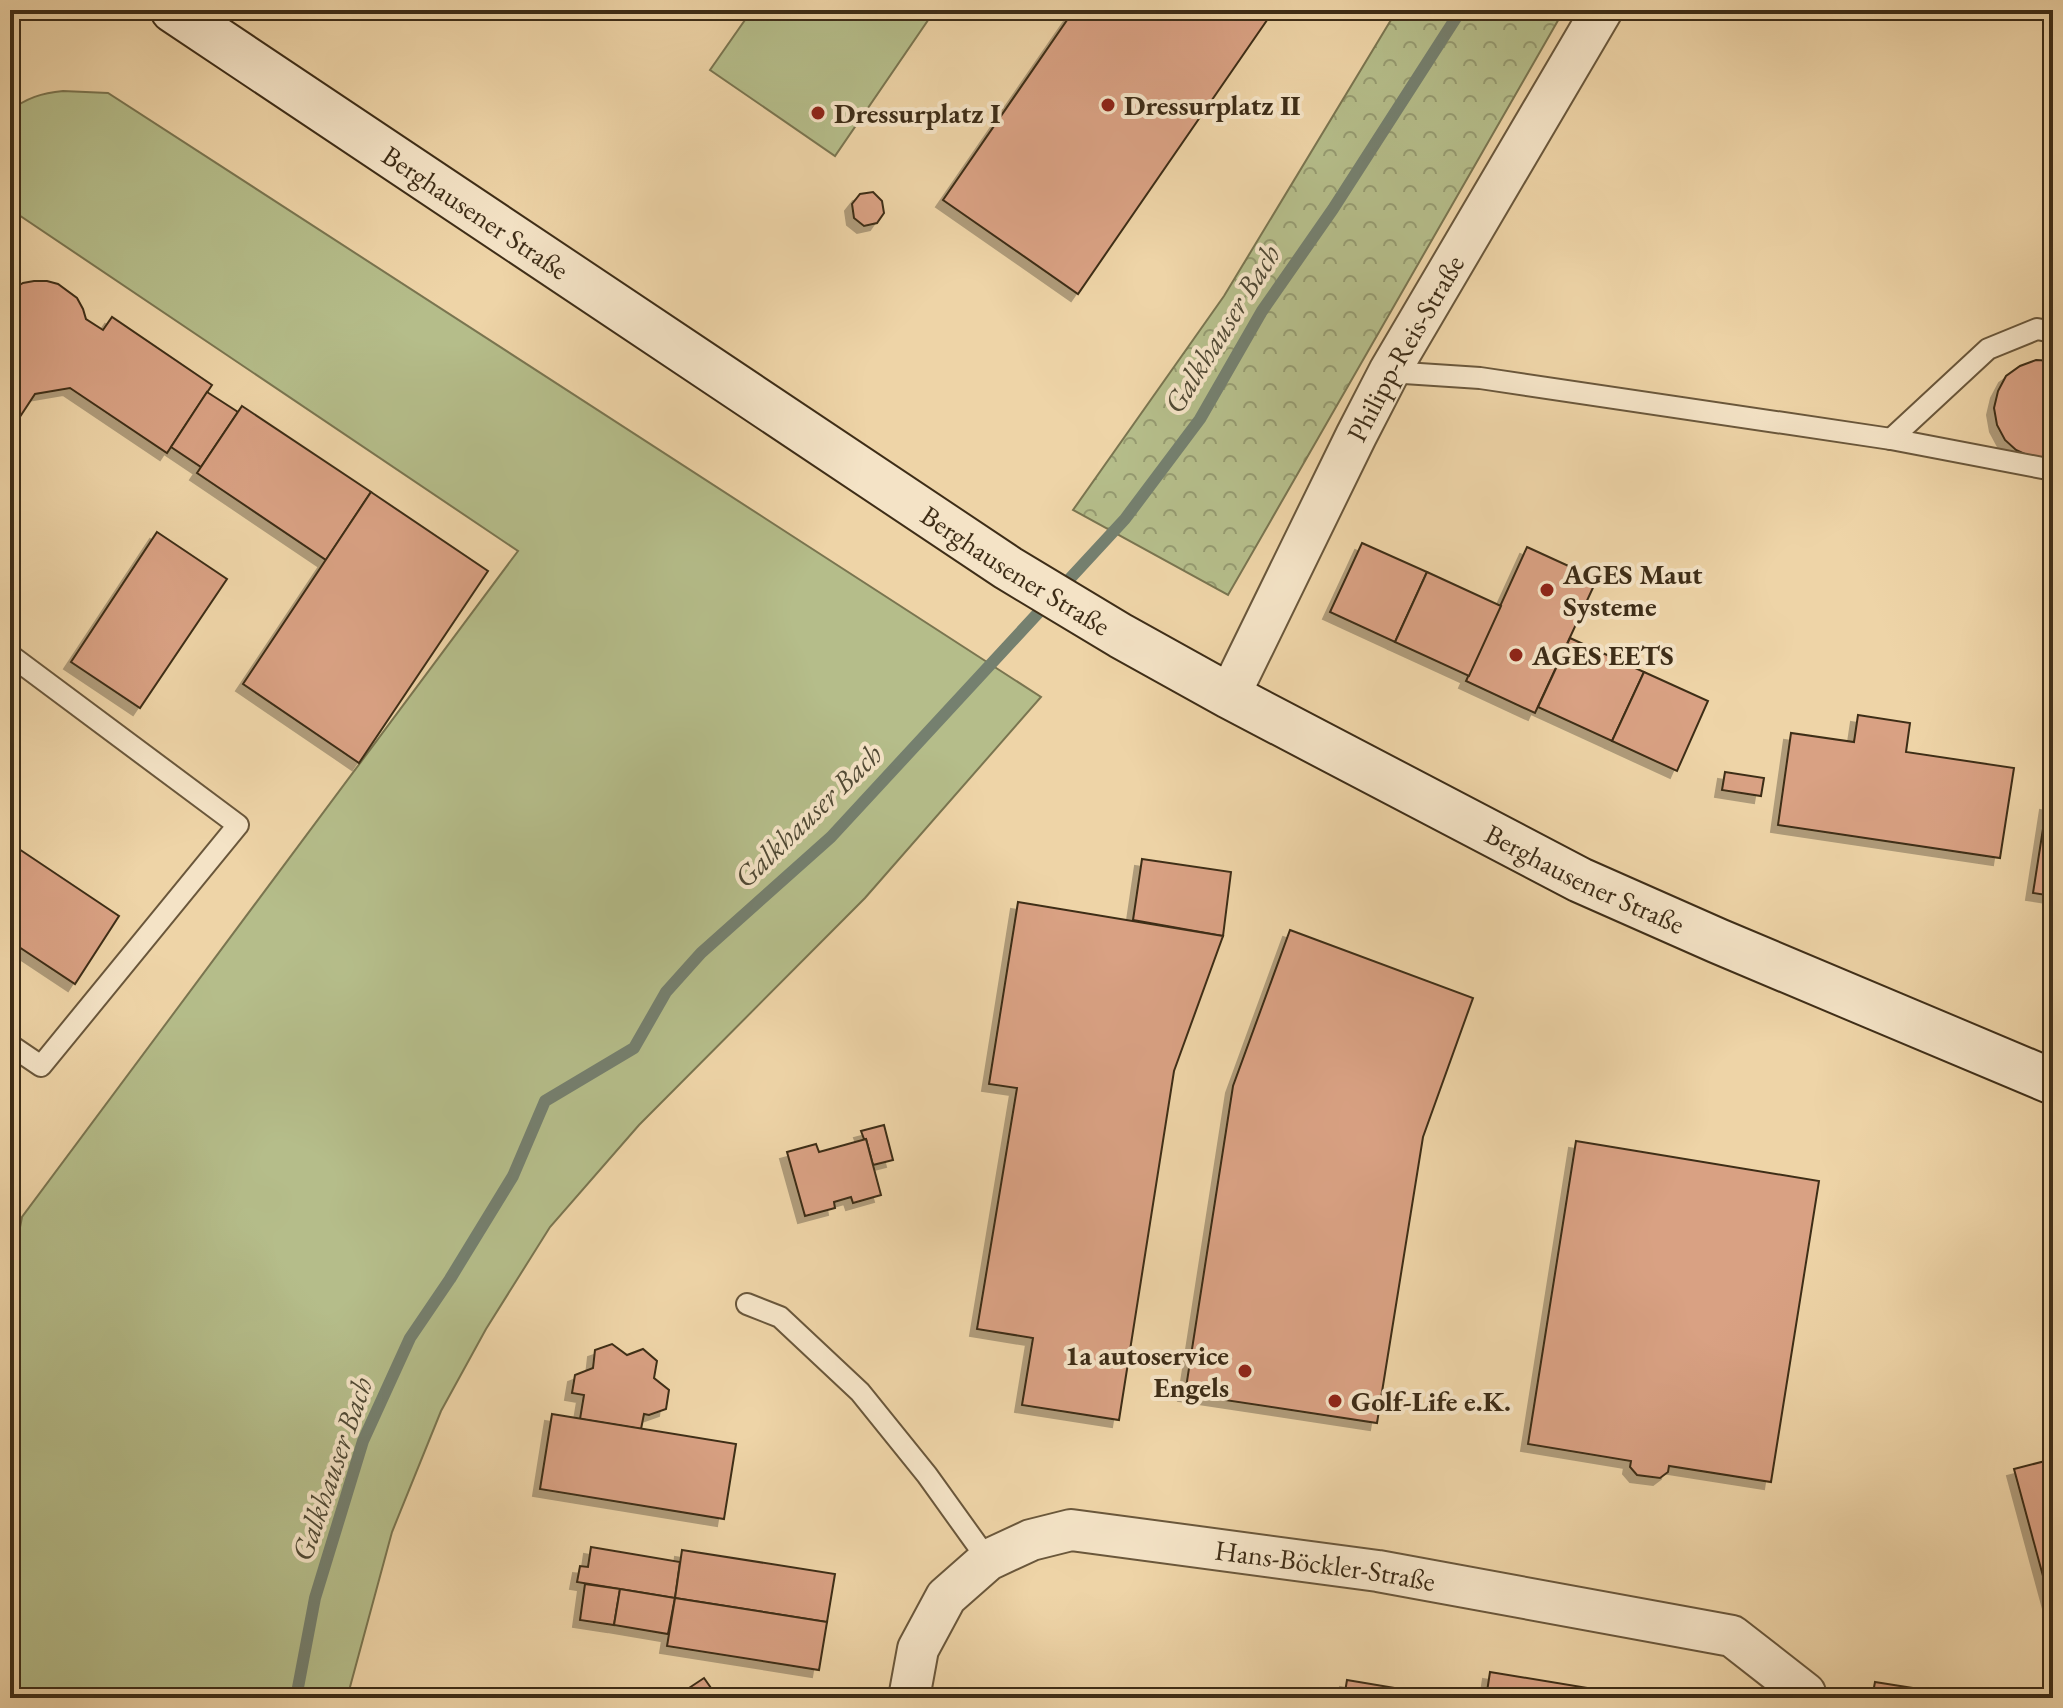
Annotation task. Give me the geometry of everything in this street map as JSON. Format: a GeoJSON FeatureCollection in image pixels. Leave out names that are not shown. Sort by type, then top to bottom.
{"type":"FeatureCollection","features":[{"type":"Feature","properties":{"kind":"main road","name":"Berghausener Straße"},"geometry":{"type":"LineString","coordinates":[[173,10],[1008,568],[1121,636],[1580,880],[2053,1082]]}},
{"type":"Feature","properties":{"kind":"main road","name":"Berghausener Straße"},"geometry":{"type":"LineString","coordinates":[[1919,1025],[2053,1055]]}},
{"type":"Feature","properties":{"kind":"street","name":"Philipp-Reis-Straße"},"geometry":{"type":"LineString","coordinates":[[1229,696],[1389,372],[1602,10]]}},
{"type":"Feature","properties":{"kind":"street","name":"Hans-Böckler-Straße"},"geometry":{"type":"LineString","coordinates":[[909,1698],[918,1649],[946,1597],[988,1560],[1031,1540],[1071,1530],[1409,1576],[1732,1636],[1805,1693],[1806,1698]]}},
{"type":"Feature","properties":{"kind":"lane"},"geometry":{"type":"LineString","coordinates":[[1891,439],[1988,349],[2037,329],[2053,332]]}},
{"type":"Feature","properties":{"kind":"lane"},"geometry":{"type":"LineString","coordinates":[[1389,372],[1480,378],[1891,439],[2053,470]]}},
{"type":"Feature","properties":{"kind":"lane"},"geometry":{"type":"LineString","coordinates":[[10,655],[238,825],[41,1066],[10,1045]]}},
{"type":"Feature","properties":{"kind":"lane"},"geometry":{"type":"LineString","coordinates":[[747,1304],[780,1317],[860,1392],[927,1475],[988,1560]]}},
{"type":"Feature","properties":{"kind":"green space","name":"Dressurplatz I"},"geometry":{"type":"Polygon","coordinates":[[[752,10],[935,10],[835,156],[710,70],[752,10]]]}},
{"type":"Feature","properties":{"kind":"green space"},"geometry":{"type":"Polygon","coordinates":[[[1397,10],[1564,10],[1228,595],[1073,510],[1224,296],[1397,10]]]}},
{"type":"Feature","properties":{"kind":"green space"},"geometry":{"type":"Polygon","coordinates":[[[63,91],[108,93],[1041,697],[865,898],[639,1125],[550,1227],[486,1329],[441,1411],[392,1532],[347,1698],[10,1698],[10,1279],[22,1217],[518,551],[10,209],[10,111],[35,97],[63,91]]]}},
{"type":"Feature","properties":{"kind":"building","name":"Dressurplatz II"},"geometry":{"type":"Polygon","coordinates":[[[1074,10],[1274,10],[1078,294],[943,200],[1074,10]]]}},
{"type":"Feature","properties":{"kind":"building"},"geometry":{"type":"Polygon","coordinates":[[[873,192],[882,201],[884,213],[877,223],[864,226],[854,218],[852,204],[860,194],[873,192]]]}},
{"type":"Feature","properties":{"kind":"building"},"geometry":{"type":"Polygon","coordinates":[[[34,281],[58,284],[77,298],[86,319],[103,330],[112,317],[212,385],[167,453],[70,388],[35,394],[10,432],[10,291],[34,281]]]}},
{"type":"Feature","properties":{"kind":"building"},"geometry":{"type":"Polygon","coordinates":[[[2036,360],[2053,361],[2053,457],[2029,456],[2016,450],[2005,440],[1997,425],[1994,408],[2006,376],[2036,360]]]}},
{"type":"Feature","properties":{"kind":"building"},"geometry":{"type":"Polygon","coordinates":[[[207,392],[238,412],[201,467],[171,447],[207,392]]]}},
{"type":"Feature","properties":{"kind":"building"},"geometry":{"type":"Polygon","coordinates":[[[242,406],[371,492],[326,560],[197,473],[242,406]]]}},
{"type":"Feature","properties":{"kind":"building"},"geometry":{"type":"Polygon","coordinates":[[[371,492],[488,571],[359,763],[243,684],[371,492]]]}},
{"type":"Feature","properties":{"kind":"building"},"geometry":{"type":"Polygon","coordinates":[[[157,532],[227,579],[140,708],[71,662],[157,532]]]}},
{"type":"Feature","properties":{"kind":"building"},"geometry":{"type":"Polygon","coordinates":[[[1362,543],[1427,572],[1395,642],[1330,612],[1362,543]]]}},
{"type":"Feature","properties":{"kind":"building"},"geometry":{"type":"Polygon","coordinates":[[[1527,547],[1597,579],[1535,713],[1466,681],[1527,547]]]}},
{"type":"Feature","properties":{"kind":"building"},"geometry":{"type":"Polygon","coordinates":[[[1427,572],[1501,606],[1469,676],[1395,642],[1427,572]]]}},
{"type":"Feature","properties":{"kind":"building"},"geometry":{"type":"Polygon","coordinates":[[[1570,638],[1644,672],[1612,741],[1538,707],[1570,638]]]}},
{"type":"Feature","properties":{"kind":"building"},"geometry":{"type":"Polygon","coordinates":[[[1644,672],[1708,701],[1677,771],[1612,741],[1644,672]]]}},
{"type":"Feature","properties":{"kind":"building"},"geometry":{"type":"Polygon","coordinates":[[[1858,715],[1910,723],[1906,752],[2014,768],[2000,858],[1778,825],[1791,733],[1854,742],[1858,715]]]}},
{"type":"Feature","properties":{"kind":"building"},"geometry":{"type":"Polygon","coordinates":[[[1725,772],[1764,778],[1761,796],[1722,790],[1725,772]]]}},
{"type":"Feature","properties":{"kind":"building"},"geometry":{"type":"Polygon","coordinates":[[[2047,803],[2053,804],[2053,896],[2033,893],[2047,803]]]}},
{"type":"Feature","properties":{"kind":"building"},"geometry":{"type":"Polygon","coordinates":[[[10,843],[119,916],[75,984],[10,941],[10,843]]]}},
{"type":"Feature","properties":{"kind":"building"},"geometry":{"type":"Polygon","coordinates":[[[1142,859],[1231,872],[1223,936],[1133,920],[1142,859]]]}},
{"type":"Feature","properties":{"kind":"building"},"geometry":{"type":"Polygon","coordinates":[[[1018,902],[1223,936],[1174,1071],[1119,1420],[1022,1405],[1033,1338],[977,1329],[1017,1088],[989,1084],[1018,902]]]}},
{"type":"Feature","properties":{"kind":"building"},"geometry":{"type":"Polygon","coordinates":[[[1290,930],[1473,998],[1423,1137],[1377,1423],[1185,1394],[1233,1086],[1290,930]]]}},
{"type":"Feature","properties":{"kind":"building"},"geometry":{"type":"Polygon","coordinates":[[[884,1125],[893,1160],[873,1165],[861,1131],[884,1125]]]}},
{"type":"Feature","properties":{"kind":"building"},"geometry":{"type":"Polygon","coordinates":[[[866,1139],[881,1195],[853,1203],[851,1197],[834,1202],[835,1208],[805,1216],[787,1152],[816,1144],[819,1152],[866,1139]]]}},
{"type":"Feature","properties":{"kind":"building"},"geometry":{"type":"Polygon","coordinates":[[[1576,1141],[1819,1181],[1771,1482],[1669,1466],[1668,1472],[1660,1478],[1637,1475],[1630,1467],[1631,1461],[1528,1444],[1576,1141]]]}},
{"type":"Feature","properties":{"kind":"building"},"geometry":{"type":"Polygon","coordinates":[[[612,1344],[627,1355],[643,1349],[657,1361],[654,1378],[669,1390],[666,1409],[644,1414],[641,1429],[580,1419],[584,1395],[572,1393],[575,1375],[593,1368],[595,1350],[612,1344]]]}},
{"type":"Feature","properties":{"kind":"building"},"geometry":{"type":"Polygon","coordinates":[[[552,1414],[736,1444],[724,1519],[540,1489],[552,1414]]]}},
{"type":"Feature","properties":{"kind":"building"},"geometry":{"type":"Polygon","coordinates":[[[2053,1459],[2053,1613],[2014,1469],[2053,1459]]]}},
{"type":"Feature","properties":{"kind":"building"},"geometry":{"type":"Polygon","coordinates":[[[591,1547],[680,1562],[675,1598],[577,1582],[580,1566],[588,1567],[591,1547]]]}},
{"type":"Feature","properties":{"kind":"building"},"geometry":{"type":"Polygon","coordinates":[[[682,1550],[835,1574],[827,1622],[675,1598],[682,1550]]]}},
{"type":"Feature","properties":{"kind":"building"},"geometry":{"type":"Polygon","coordinates":[[[585,1584],[620,1589],[614,1625],[580,1620],[585,1584]]]}},
{"type":"Feature","properties":{"kind":"building"},"geometry":{"type":"Polygon","coordinates":[[[620,1589],[675,1598],[668,1634],[614,1625],[620,1589]]]}},
{"type":"Feature","properties":{"kind":"building"},"geometry":{"type":"Polygon","coordinates":[[[675,1598],[827,1622],[819,1670],[667,1646],[675,1598]]]}},
{"type":"Feature","properties":{"kind":"building"},"geometry":{"type":"Polygon","coordinates":[[[1490,1672],[1630,1695],[1629,1698],[1486,1698],[1490,1672]]]}},
{"type":"Feature","properties":{"kind":"building"},"geometry":{"type":"Polygon","coordinates":[[[704,1678],[718,1698],[674,1698],[704,1678]]]}},
{"type":"Feature","properties":{"kind":"building"},"geometry":{"type":"Polygon","coordinates":[[[1347,1680],[1431,1694],[1431,1698],[1344,1698],[1347,1680]]]}},
{"type":"Feature","properties":{"kind":"building"},"geometry":{"type":"Polygon","coordinates":[[[1875,1682],[1976,1698],[1872,1698],[1875,1682]]]}},
{"type":"Feature","properties":{"kind":"building"},"geometry":{"type":"Polygon","coordinates":[[[1668,1689],[1702,1695],[1701,1698],[1667,1698],[1668,1689]]]}},
{"type":"Feature","properties":{"kind":"waterway","name":"Galkhauser Bach"},"geometry":{"type":"LineString","coordinates":[[296,1698],[315,1598],[363,1441],[410,1338],[513,1176],[545,1101],[634,1048],[666,992],[701,953],[831,837],[1125,519],[1200,419],[1262,311],[1333,209],[1461,10]]}},
{"type":"Feature","properties":{"kind":"place","name":"Dressurplatz II"},"geometry":{"type":"Point","coordinates":[1108,105]}},
{"type":"Feature","properties":{"kind":"place","name":"Dressurplatz I"},"geometry":{"type":"Point","coordinates":[818,113]}},
{"type":"Feature","properties":{"kind":"place","name":"AGES Maut Systeme"},"geometry":{"type":"Point","coordinates":[1547,590]}},
{"type":"Feature","properties":{"kind":"place","name":"AGES EETS"},"geometry":{"type":"Point","coordinates":[1516,655]}},
{"type":"Feature","properties":{"kind":"place","name":"1a autoservice Engels"},"geometry":{"type":"Point","coordinates":[1245,1371]}},
{"type":"Feature","properties":{"kind":"place","name":"Golf-Life e.K."},"geometry":{"type":"Point","coordinates":[1335,1401]}}]}
